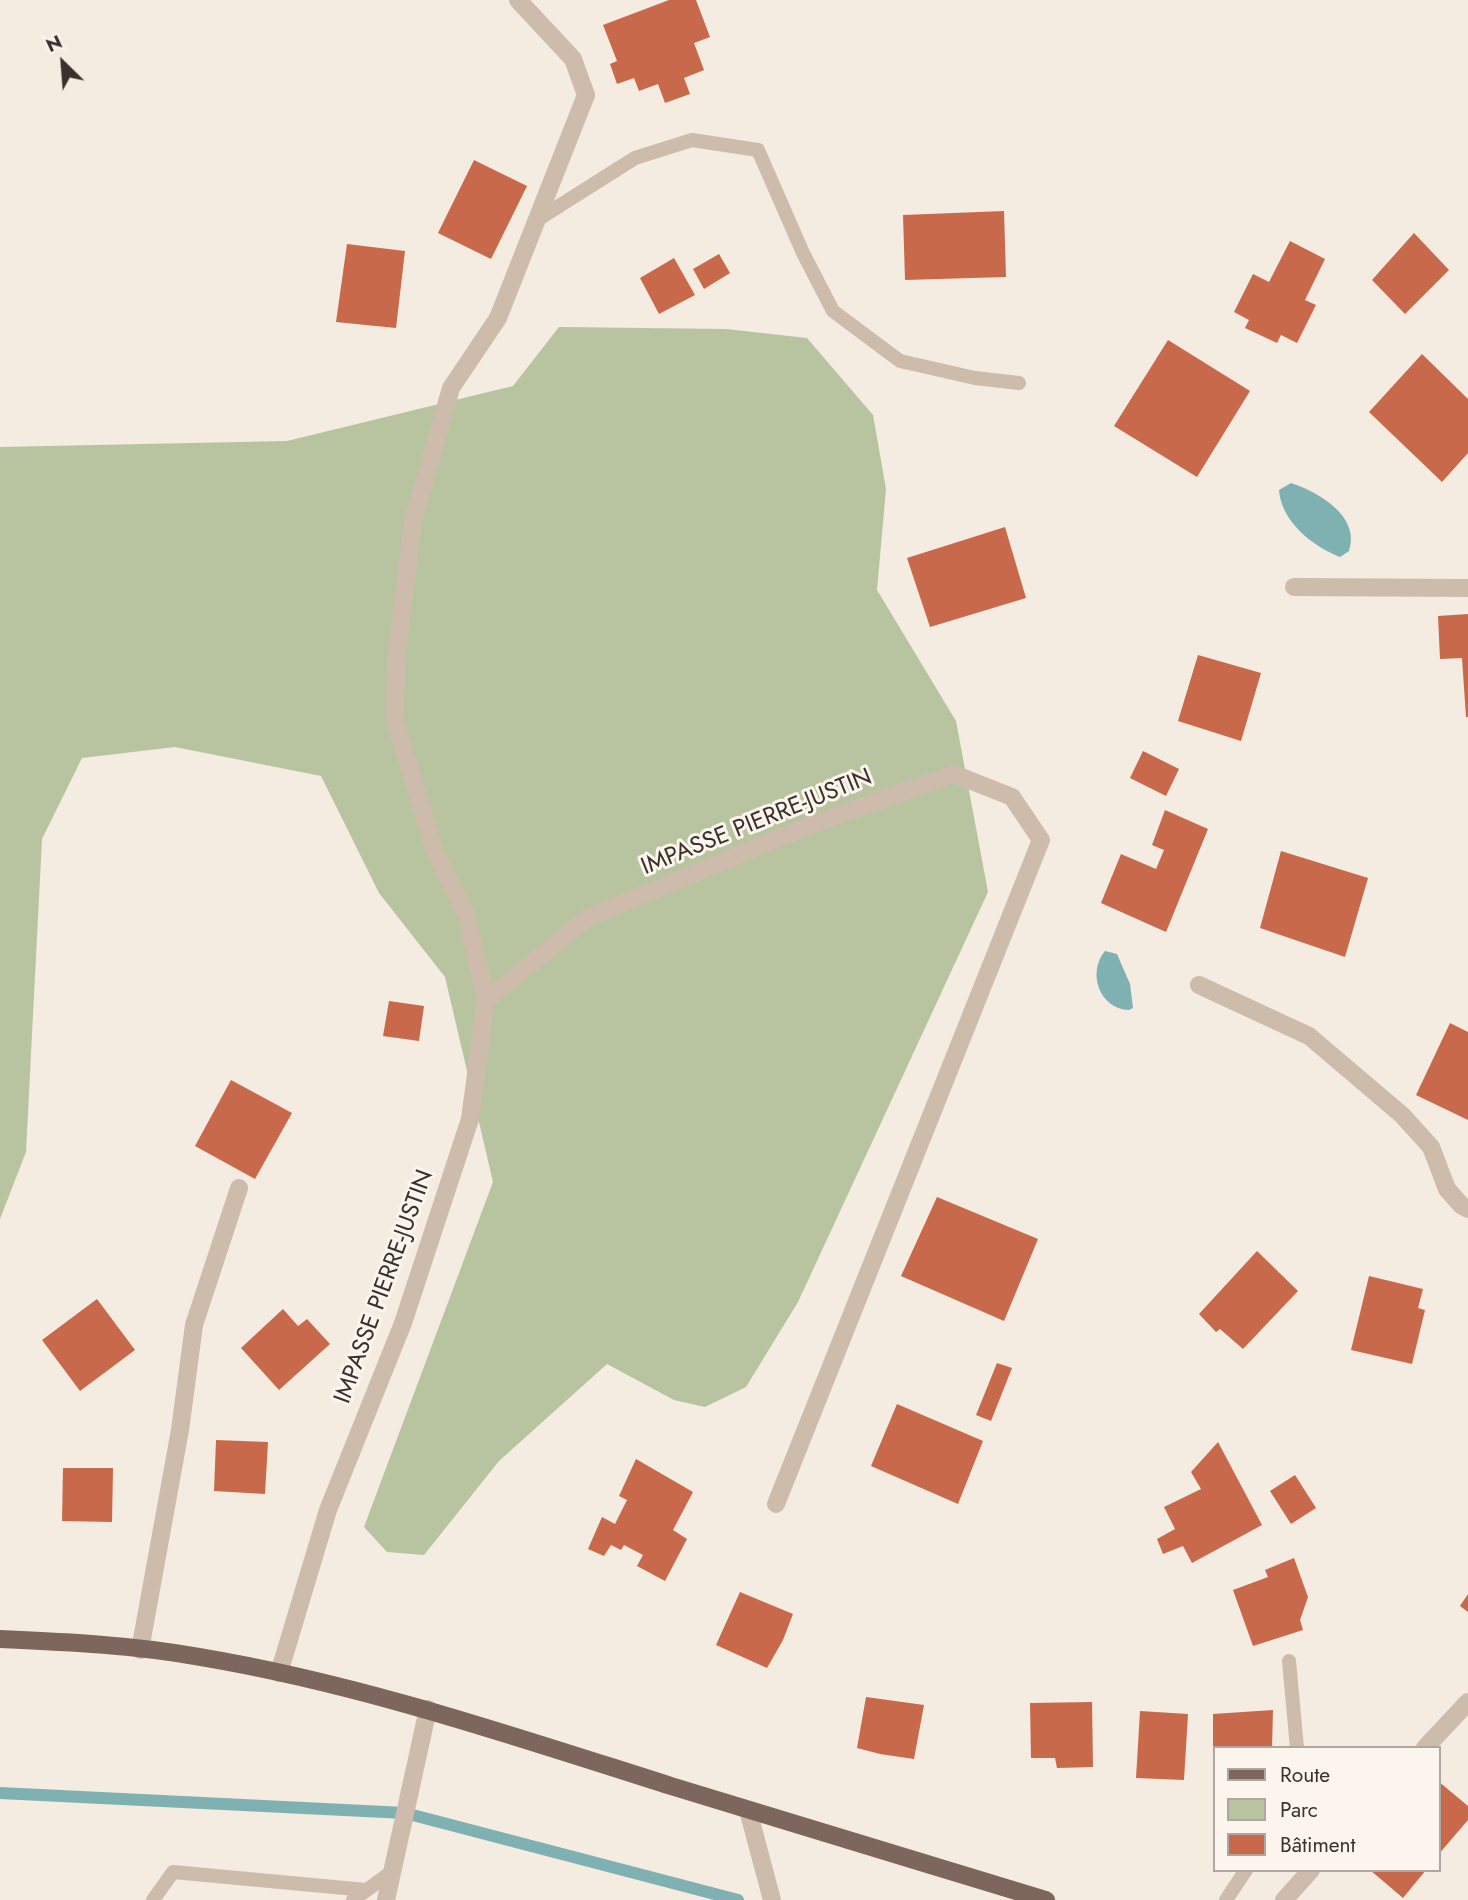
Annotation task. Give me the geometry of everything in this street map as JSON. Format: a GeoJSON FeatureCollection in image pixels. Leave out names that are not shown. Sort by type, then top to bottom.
{"type":"FeatureCollection","features":[{"type":"Feature","properties":{"kind":"main road"},"geometry":{"type":"LineString","coordinates":[[0,1639],[74,1642],[199,1656],[428,1709],[1045,1900]]}},
{"type":"Feature","properties":{"kind":"street"},"geometry":{"type":"LineString","coordinates":[[486,1000],[466,915],[436,855],[395,721],[396,661],[413,521],[452,388],[498,318],[586,95],[573,59],[518,0]]}},
{"type":"Feature","properties":{"kind":"street"},"geometry":{"type":"LineString","coordinates":[[1294,587],[1468,588]]}},
{"type":"Feature","properties":{"kind":"street","name":"IMPASSE PIERRE-JUSTIN"},"geometry":{"type":"LineString","coordinates":[[279,1673],[328,1510],[402,1323],[470,1119],[486,1000],[587,918],[807,826],[954,774],[1012,797],[1041,840],[776,1504]]}},
{"type":"Feature","properties":{"kind":"street"},"geometry":{"type":"LineString","coordinates":[[1199,985],[1310,1036],[1402,1115],[1431,1147],[1447,1189],[1468,1209]]}},
{"type":"Feature","properties":{"kind":"street"},"geometry":{"type":"LineString","coordinates":[[140,1650],[180,1430],[194,1325],[239,1188]]}},
{"type":"Feature","properties":{"kind":"street"},"geometry":{"type":"LineString","coordinates":[[1427,1746],[1468,1702]]}},
{"type":"Feature","properties":{"kind":"street"},"geometry":{"type":"LineString","coordinates":[[386,1900],[428,1709]]}},
{"type":"Feature","properties":{"kind":"street"},"geometry":{"type":"LineString","coordinates":[[748,1810],[772,1899]]}},
{"type":"Feature","properties":{"kind":"street"},"geometry":{"type":"LineString","coordinates":[[1284,1900],[1309,1872]]}},
{"type":"Feature","properties":{"kind":"lane"},"geometry":{"type":"LineString","coordinates":[[537,220],[635,158],[692,141],[758,150],[803,253],[833,311],[900,361],[975,378],[1019,383]]}},
{"type":"Feature","properties":{"kind":"lane"},"geometry":{"type":"LineString","coordinates":[[1289,1661],[1297,1746]]}},
{"type":"Feature","properties":{"kind":"lane"},"geometry":{"type":"LineString","coordinates":[[353,1900],[393,1871]]}},
{"type":"Feature","properties":{"kind":"lane"},"geometry":{"type":"LineString","coordinates":[[153,1900],[173,1872],[366,1890]]}},
{"type":"Feature","properties":{"kind":"lane"},"geometry":{"type":"LineString","coordinates":[[1226,1900],[1246,1872]]}},
{"type":"Feature","properties":{"kind":"green space"},"geometry":{"type":"Polygon","coordinates":[[[559,327],[726,329],[807,338],[873,415],[886,489],[877,590],[956,721],[988,892],[798,1302],[746,1387],[705,1407],[674,1400],[607,1364],[499,1461],[424,1555],[387,1552],[364,1527],[493,1182],[445,977],[379,893],[321,776],[175,747],[82,758],[42,839],[26,1152],[0,1219],[0,447],[287,441],[513,386],[559,327]]]}},
{"type":"Feature","properties":{"kind":"water"},"geometry":{"type":"Polygon","coordinates":[[[1291,483],[1313,492],[1343,516],[1351,538],[1349,551],[1340,557],[1329,552],[1309,539],[1292,522],[1285,512],[1279,490],[1291,483]]]}},
{"type":"Feature","properties":{"kind":"water"},"geometry":{"type":"Polygon","coordinates":[[[1105,951],[1117,954],[1130,984],[1133,1008],[1129,1010],[1110,1003],[1099,988],[1097,969],[1105,951]]]}},
{"type":"Feature","properties":{"kind":"building"},"geometry":{"type":"Polygon","coordinates":[[[669,0],[696,0],[710,37],[694,43],[704,70],[684,78],[690,94],[665,103],[658,84],[639,91],[634,78],[617,84],[610,64],[617,61],[603,25],[669,0]]]}},
{"type":"Feature","properties":{"kind":"building"},"geometry":{"type":"Polygon","coordinates":[[[474,160],[527,186],[491,259],[438,233],[474,160]]]}},
{"type":"Feature","properties":{"kind":"building"},"geometry":{"type":"Polygon","coordinates":[[[1004,211],[1006,277],[905,280],[903,215],[1004,211]]]}},
{"type":"Feature","properties":{"kind":"building"},"geometry":{"type":"Polygon","coordinates":[[[1414,233],[1449,270],[1405,314],[1372,280],[1414,233]]]}},
{"type":"Feature","properties":{"kind":"building"},"geometry":{"type":"Polygon","coordinates":[[[1290,241],[1325,259],[1305,300],[1316,305],[1297,343],[1281,335],[1277,343],[1245,328],[1249,320],[1234,312],[1253,274],[1269,282],[1290,241]]]}},
{"type":"Feature","properties":{"kind":"building"},"geometry":{"type":"Polygon","coordinates":[[[347,244],[405,251],[396,328],[336,322],[347,244]]]}},
{"type":"Feature","properties":{"kind":"building"},"geometry":{"type":"Polygon","coordinates":[[[719,254],[730,273],[704,289],[693,269],[719,254]]]}},
{"type":"Feature","properties":{"kind":"building"},"geometry":{"type":"Polygon","coordinates":[[[674,258],[695,295],[659,314],[640,278],[674,258]]]}},
{"type":"Feature","properties":{"kind":"building"},"geometry":{"type":"Polygon","coordinates":[[[1168,340],[1250,391],[1197,477],[1114,426],[1168,340]]]}},
{"type":"Feature","properties":{"kind":"building"},"geometry":{"type":"Polygon","coordinates":[[[1422,354],[1468,399],[1468,453],[1442,482],[1369,412],[1422,354]]]}},
{"type":"Feature","properties":{"kind":"building"},"geometry":{"type":"Polygon","coordinates":[[[1005,527],[1026,598],[930,627],[907,558],[1005,527]]]}},
{"type":"Feature","properties":{"kind":"building"},"geometry":{"type":"Polygon","coordinates":[[[1468,614],[1466,717],[1462,658],[1440,659],[1438,616],[1468,614]]]}},
{"type":"Feature","properties":{"kind":"building"},"geometry":{"type":"Polygon","coordinates":[[[1198,655],[1261,673],[1241,741],[1178,721],[1198,655]]]}},
{"type":"Feature","properties":{"kind":"building"},"geometry":{"type":"Polygon","coordinates":[[[1143,751],[1179,769],[1166,796],[1130,778],[1143,751]]]}},
{"type":"Feature","properties":{"kind":"building"},"geometry":{"type":"Polygon","coordinates":[[[1165,810],[1208,829],[1166,932],[1101,903],[1121,854],[1156,869],[1164,850],[1152,845],[1165,810]]]}},
{"type":"Feature","properties":{"kind":"building"},"geometry":{"type":"Polygon","coordinates":[[[1281,851],[1368,878],[1345,957],[1260,928],[1281,851]]]}},
{"type":"Feature","properties":{"kind":"building"},"geometry":{"type":"Polygon","coordinates":[[[389,1001],[424,1006],[419,1041],[383,1036],[389,1001]]]}},
{"type":"Feature","properties":{"kind":"building"},"geometry":{"type":"Polygon","coordinates":[[[1450,1023],[1468,1032],[1468,1120],[1416,1095],[1450,1023]]]}},
{"type":"Feature","properties":{"kind":"building"},"geometry":{"type":"Polygon","coordinates":[[[231,1080],[292,1113],[255,1179],[195,1146],[231,1080]]]}},
{"type":"Feature","properties":{"kind":"building"},"geometry":{"type":"Polygon","coordinates":[[[937,1197],[1038,1239],[1004,1321],[901,1276],[937,1197]]]}},
{"type":"Feature","properties":{"kind":"building"},"geometry":{"type":"Polygon","coordinates":[[[1257,1251],[1298,1291],[1243,1349],[1220,1329],[1216,1332],[1199,1314],[1257,1251]]]}},
{"type":"Feature","properties":{"kind":"building"},"geometry":{"type":"Polygon","coordinates":[[[1369,1276],[1423,1289],[1418,1308],[1425,1310],[1412,1364],[1351,1350],[1369,1276]]]}},
{"type":"Feature","properties":{"kind":"building"},"geometry":{"type":"Polygon","coordinates":[[[97,1299],[135,1350],[80,1391],[42,1340],[97,1299]]]}},
{"type":"Feature","properties":{"kind":"building"},"geometry":{"type":"Polygon","coordinates":[[[283,1309],[298,1326],[307,1319],[330,1344],[279,1390],[241,1348],[283,1309]]]}},
{"type":"Feature","properties":{"kind":"building"},"geometry":{"type":"Polygon","coordinates":[[[997,1363],[1012,1368],[991,1421],[976,1415],[997,1363]]]}},
{"type":"Feature","properties":{"kind":"building"},"geometry":{"type":"Polygon","coordinates":[[[897,1404],[983,1441],[958,1504],[871,1466],[897,1404]]]}},
{"type":"Feature","properties":{"kind":"building"},"geometry":{"type":"Polygon","coordinates":[[[216,1440],[268,1442],[265,1494],[214,1491],[216,1440]]]}},
{"type":"Feature","properties":{"kind":"building"},"geometry":{"type":"Polygon","coordinates":[[[1218,1442],[1262,1525],[1192,1563],[1183,1546],[1163,1554],[1157,1539],[1175,1529],[1164,1507],[1201,1489],[1191,1472],[1218,1442]]]}},
{"type":"Feature","properties":{"kind":"building"},"geometry":{"type":"Polygon","coordinates":[[[636,1459],[693,1492],[673,1530],[687,1539],[665,1581],[637,1566],[643,1555],[624,1545],[621,1550],[611,1545],[604,1556],[588,1549],[602,1517],[615,1524],[627,1500],[619,1496],[636,1459]]]}},
{"type":"Feature","properties":{"kind":"building"},"geometry":{"type":"Polygon","coordinates":[[[63,1468],[113,1468],[112,1522],[62,1521],[63,1468]]]}},
{"type":"Feature","properties":{"kind":"building"},"geometry":{"type":"Polygon","coordinates":[[[1295,1475],[1316,1508],[1291,1524],[1270,1491],[1295,1475]]]}},
{"type":"Feature","properties":{"kind":"building"},"geometry":{"type":"Polygon","coordinates":[[[1294,1558],[1308,1597],[1300,1620],[1303,1630],[1253,1646],[1233,1590],[1268,1577],[1265,1570],[1294,1558]]]}},
{"type":"Feature","properties":{"kind":"building"},"geometry":{"type":"Polygon","coordinates":[[[740,1592],[793,1614],[783,1640],[767,1668],[716,1645],[740,1592]]]}},
{"type":"Feature","properties":{"kind":"building"},"geometry":{"type":"Polygon","coordinates":[[[1468,1594],[1468,1612],[1460,1606],[1468,1594]]]}},
{"type":"Feature","properties":{"kind":"building"},"geometry":{"type":"Polygon","coordinates":[[[866,1697],[924,1705],[914,1759],[857,1748],[866,1697]]]}},
{"type":"Feature","properties":{"kind":"building"},"geometry":{"type":"Polygon","coordinates":[[[1092,1702],[1093,1767],[1057,1768],[1055,1758],[1031,1758],[1030,1703],[1092,1702]]]}},
{"type":"Feature","properties":{"kind":"building"},"geometry":{"type":"Polygon","coordinates":[[[1273,1710],[1272,1746],[1213,1746],[1213,1714],[1273,1710]]]}},
{"type":"Feature","properties":{"kind":"building"},"geometry":{"type":"Polygon","coordinates":[[[1140,1711],[1188,1714],[1184,1780],[1136,1778],[1140,1711]]]}},
{"type":"Feature","properties":{"kind":"building"},"geometry":{"type":"Polygon","coordinates":[[[1440,1783],[1468,1806],[1468,1820],[1440,1853],[1440,1783]]]}},
{"type":"Feature","properties":{"kind":"building"},"geometry":{"type":"Polygon","coordinates":[[[1372,1872],[1424,1872],[1403,1898],[1372,1872]]]}},
{"type":"Feature","properties":{"kind":"waterway"},"geometry":{"type":"LineString","coordinates":[[0,1793],[405,1813],[738,1900]]}}]}
